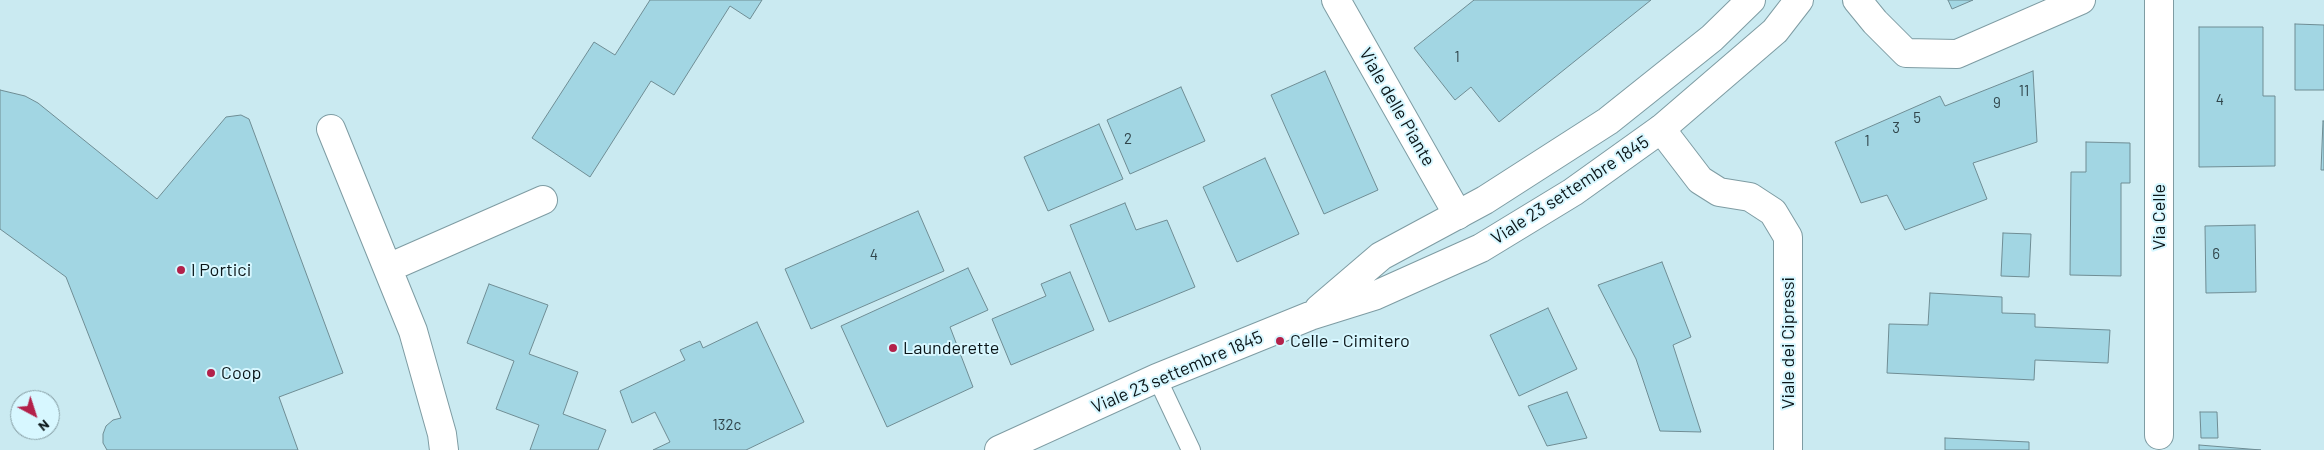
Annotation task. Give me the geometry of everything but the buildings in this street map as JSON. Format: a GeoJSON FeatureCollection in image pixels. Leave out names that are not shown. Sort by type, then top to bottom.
{"type":"FeatureCollection","features":[{"type":"Feature","properties":{"kind":"street","name":"Viale delle Piante"},"geometry":{"type":"LineString","coordinates":[[1336,0],[1458,215]]}},
{"type":"Feature","properties":{"kind":"street"},"geometry":{"type":"LineString","coordinates":[[1310,316],[1381,256],[1486,200],[1608,120],[1712,38],[1751,0]]}},
{"type":"Feature","properties":{"kind":"street","name":"Viale 23 settembre 1845"},"geometry":{"type":"LineString","coordinates":[[999,450],[1157,378],[1310,316],[1374,296],[1481,248],[1573,192],[1660,129],[1775,31],[1799,0]]}},
{"type":"Feature","properties":{"kind":"street"},"geometry":{"type":"LineString","coordinates":[[1857,0],[1875,22],[1906,53],[1957,54],[2081,0]]}},
{"type":"Feature","properties":{"kind":"street","name":"Via Celle"},"geometry":{"type":"LineString","coordinates":[[2159,0],[2159,435]]}},
{"type":"Feature","properties":{"kind":"street"},"geometry":{"type":"LineString","coordinates":[[331,129],[413,331],[442,434],[444,450]]}},
{"type":"Feature","properties":{"kind":"street","name":"Viale dei Cipressi"},"geometry":{"type":"LineString","coordinates":[[1660,129],[1700,180],[1719,192],[1750,197],[1758,202],[1773,212],[1788,237],[1788,450]]}},
{"type":"Feature","properties":{"kind":"street"},"geometry":{"type":"LineString","coordinates":[[388,268],[543,200]]}},
{"type":"Feature","properties":{"kind":"lane"},"geometry":{"type":"LineString","coordinates":[[1157,378],[1189,449]]}},
{"type":"Feature","properties":{"kind":"place","name":"I Portici"},"geometry":{"type":"Point","coordinates":[181,270]}},
{"type":"Feature","properties":{"kind":"place","name":"Celle - Cimitero"},"geometry":{"type":"Point","coordinates":[1280,341]}},
{"type":"Feature","properties":{"kind":"place","name":"Launderette"},"geometry":{"type":"Point","coordinates":[893,348]}},
{"type":"Feature","properties":{"kind":"place","name":"Coop"},"geometry":{"type":"Point","coordinates":[211,373]}}]}
